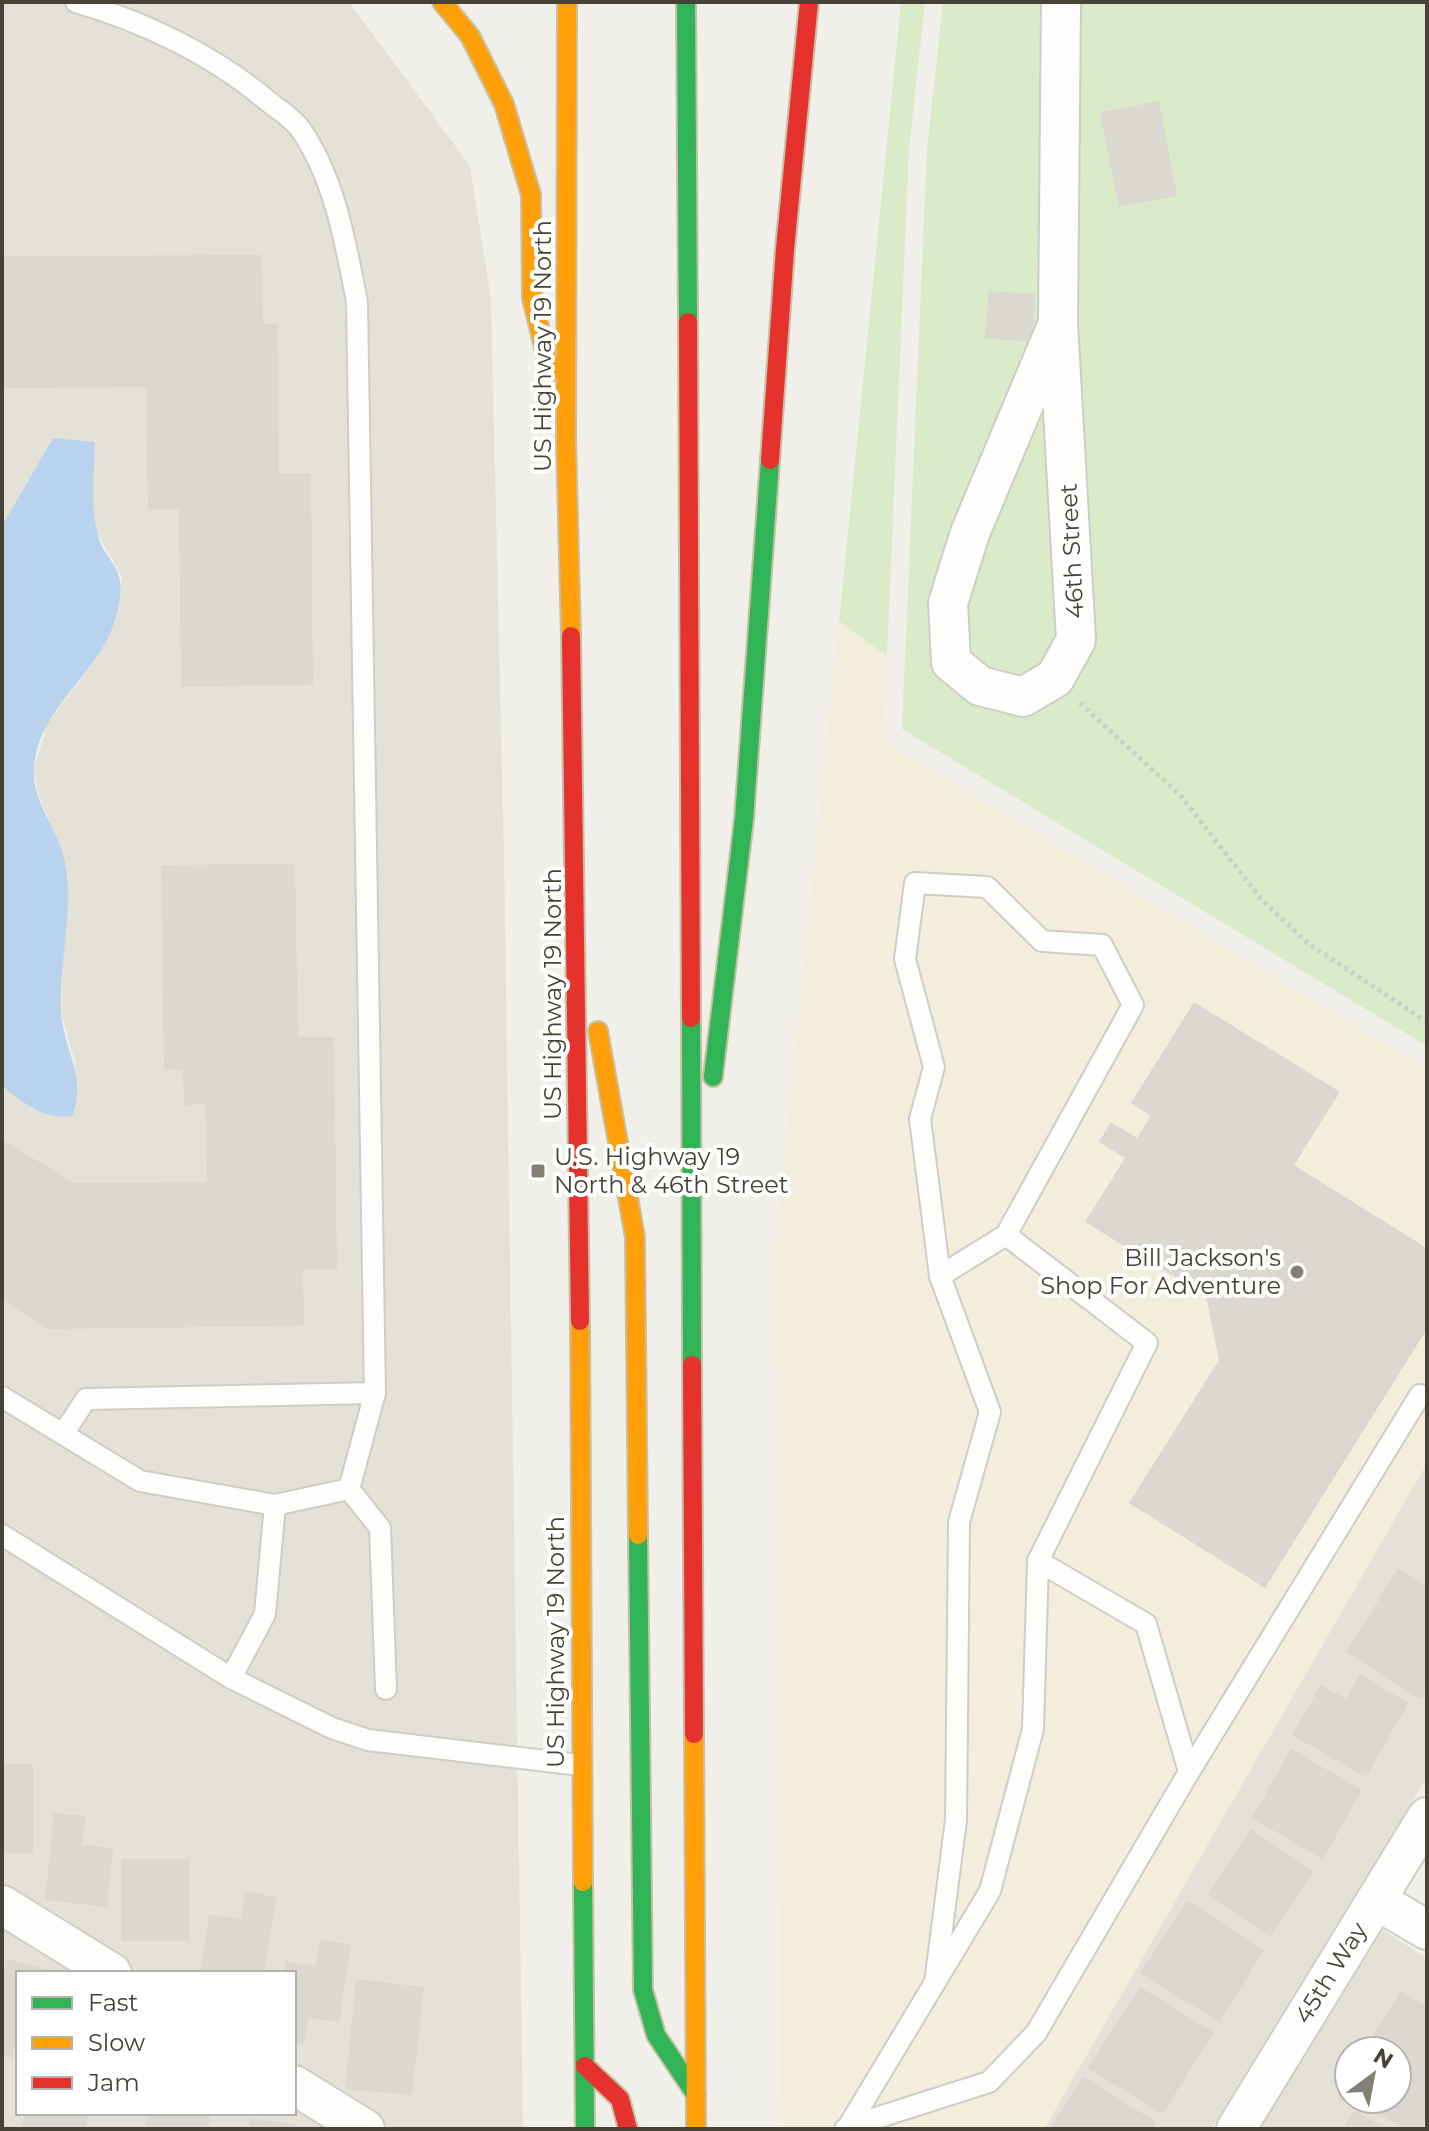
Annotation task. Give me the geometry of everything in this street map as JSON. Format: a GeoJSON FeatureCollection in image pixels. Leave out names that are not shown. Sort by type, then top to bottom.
{"type":"FeatureCollection","features":[{"type":"Feature","properties":{"kind":"highway"},"geometry":{"type":"LineString","coordinates":[[442,2],[470,36],[504,104],[531,195],[532,298],[566,440]]}},
{"type":"Feature","properties":{"kind":"highway","name":"US Highway 19 North"},"geometry":{"type":"LineString","coordinates":[[567,2],[566,440],[577,919],[580,1765],[585,2129]]}},
{"type":"Feature","properties":{"kind":"highway"},"geometry":{"type":"LineString","coordinates":[[686,2],[696,2129]]}},
{"type":"Feature","properties":{"kind":"highway"},"geometry":{"type":"LineString","coordinates":[[690,1270],[744,819],[785,249],[809,2]]}},
{"type":"Feature","properties":{"kind":"highway"},"geometry":{"type":"LineString","coordinates":[[577,919],[635,1237],[643,1990],[656,2035],[696,2095]]}},
{"type":"Feature","properties":{"kind":"highway"},"geometry":{"type":"LineString","coordinates":[[585,2066],[620,2099],[628,2129]]}},
{"type":"Feature","properties":{"kind":"street","name":"46th Street"},"geometry":{"type":"LineString","coordinates":[[1058,323],[970,533],[948,603],[951,662],[980,686],[1023,697],[1055,678],[1076,640],[1058,323],[1061,2]]}},
{"type":"Feature","properties":{"kind":"street","name":"45th Way"},"geometry":{"type":"LineString","coordinates":[[1236,2129],[1427,1817]]}},
{"type":"Feature","properties":{"kind":"street"},"geometry":{"type":"LineString","coordinates":[[1376,1900],[1427,1930]]}},
{"type":"Feature","properties":{"kind":"street"},"geometry":{"type":"LineString","coordinates":[[2,1905],[109,1971]]}},
{"type":"Feature","properties":{"kind":"street"},"geometry":{"type":"LineString","coordinates":[[296,2086],[365,2129]]}},
{"type":"Feature","properties":{"kind":"lane"},"geometry":{"type":"LineString","coordinates":[[76,2],[149,27],[199,52],[249,85],[300,128],[327,181],[346,246],[357,302],[375,1393],[349,1489]]}},
{"type":"Feature","properties":{"kind":"lane"},"geometry":{"type":"LineString","coordinates":[[935,1983],[956,1820],[959,1522],[990,1412],[940,1276],[920,1119],[934,1067],[905,959],[915,883],[987,887],[1042,941],[1102,945],[1133,1005],[1006,1235],[940,1276]]}},
{"type":"Feature","properties":{"kind":"lane"},"geometry":{"type":"LineString","coordinates":[[848,2128],[990,1891],[1033,1729],[1038,1561],[1147,1343],[1006,1235]]}},
{"type":"Feature","properties":{"kind":"lane"},"geometry":{"type":"LineString","coordinates":[[63,1434],[86,1399],[375,1393]]}},
{"type":"Feature","properties":{"kind":"lane"},"geometry":{"type":"LineString","coordinates":[[848,2128],[989,2082],[1036,2033],[1189,1772],[1420,1395]]}},
{"type":"Feature","properties":{"kind":"lane"},"geometry":{"type":"LineString","coordinates":[[2,1397],[140,1481],[275,1505],[349,1489]]}},
{"type":"Feature","properties":{"kind":"lane"},"geometry":{"type":"LineString","coordinates":[[349,1489],[380,1528],[386,1689]]}},
{"type":"Feature","properties":{"kind":"lane"},"geometry":{"type":"LineString","coordinates":[[231,1678],[265,1614],[275,1505]]}},
{"type":"Feature","properties":{"kind":"lane"},"geometry":{"type":"LineString","coordinates":[[2,1535],[231,1678],[332,1728],[368,1740],[580,1765]]}},
{"type":"Feature","properties":{"kind":"lane"},"geometry":{"type":"LineString","coordinates":[[1038,1561],[1146,1624],[1189,1772]]}},
{"type":"Feature","properties":{"kind":"path"},"geometry":{"type":"LineString","coordinates":[[1079,701],[1181,796],[1261,899],[1309,944],[1427,1022]]}},
{"type":"Feature","properties":{"kind":"shaded area"},"geometry":{"type":"Polygon","coordinates":[[[2,2],[349,2],[470,166],[491,300],[504,857],[523,2129],[2,2129],[2,1086],[32,1109],[76,1065],[61,1013],[66,864],[38,793],[34,769],[48,722],[89,668],[116,620],[122,577],[96,531],[93,500],[53,438],[2,526],[2,2]]]}},
{"type":"Feature","properties":{"kind":"shaded area"},"geometry":{"type":"Polygon","coordinates":[[[839,621],[887,656],[883,730],[891,746],[1427,1069],[1427,1463],[1044,2129],[781,2129],[775,1252],[839,621]]]}},
{"type":"Feature","properties":{"kind":"shaded area"},"geometry":{"type":"Polygon","coordinates":[[[1427,1463],[1427,1777],[1211,2129],[1044,2129],[1427,1463]]]}},
{"type":"Feature","properties":{"kind":"shaded area"},"geometry":{"type":"Polygon","coordinates":[[[1383,1930],[1427,1958],[1427,2129],[1260,2129],[1383,1930]]]}},
{"type":"Feature","properties":{"kind":"green space"},"geometry":{"type":"Polygon","coordinates":[[[901,2],[925,2],[909,149],[887,656],[839,621],[901,2]]]}},
{"type":"Feature","properties":{"kind":"green space"},"geometry":{"type":"Polygon","coordinates":[[[943,2],[1427,2],[1427,1046],[902,729],[927,149],[943,2]]]}},
{"type":"Feature","properties":{"kind":"water"},"geometry":{"type":"Polygon","coordinates":[[[53,438],[95,442],[93,495],[96,527],[120,585],[116,617],[108,637],[46,728],[37,748],[34,770],[37,794],[63,854],[68,885],[61,1011],[77,1089],[72,1116],[62,1117],[34,1109],[2,1086],[2,526],[53,438]]]}},
{"type":"Feature","properties":{"kind":"building"},"geometry":{"type":"Polygon","coordinates":[[[1159,101],[1177,196],[1119,207],[1100,112],[1159,101]]]}},
{"type":"Feature","properties":{"kind":"building"},"geometry":{"type":"Polygon","coordinates":[[[262,255],[263,324],[278,324],[279,473],[311,473],[313,685],[181,687],[179,510],[148,510],[146,387],[2,388],[2,256],[262,255]]]}},
{"type":"Feature","properties":{"kind":"building"},"geometry":{"type":"Polygon","coordinates":[[[989,291],[1035,294],[1032,342],[985,338],[989,291]]]}},
{"type":"Feature","properties":{"kind":"building"},"geometry":{"type":"Polygon","coordinates":[[[295,864],[298,1037],[334,1037],[337,1270],[303,1270],[304,1326],[49,1329],[2,1300],[2,1140],[75,1183],[207,1182],[206,1104],[184,1105],[183,1070],[164,1070],[161,865],[295,864]]]}},
{"type":"Feature","properties":{"kind":"building","name":"Bill Jackson's Shop For Adventure"},"geometry":{"type":"Polygon","coordinates":[[[1194,1002],[1340,1092],[1294,1165],[1427,1248],[1427,1329],[1265,1588],[1129,1503],[1219,1360],[1206,1296],[1085,1222],[1125,1158],[1099,1142],[1111,1122],[1137,1138],[1151,1116],[1131,1103],[1194,1002]]]}},
{"type":"Feature","properties":{"kind":"building"},"geometry":{"type":"Polygon","coordinates":[[[1398,1569],[1427,1587],[1427,1687],[1420,1699],[1346,1652],[1398,1569]]]}},
{"type":"Feature","properties":{"kind":"building"},"geometry":{"type":"Polygon","coordinates":[[[1360,1674],[1408,1703],[1366,1777],[1292,1735],[1321,1685],[1346,1699],[1360,1674]]]}},
{"type":"Feature","properties":{"kind":"building"},"geometry":{"type":"Polygon","coordinates":[[[1291,1749],[1362,1790],[1323,1859],[1252,1818],[1291,1749]]]}},
{"type":"Feature","properties":{"kind":"building"},"geometry":{"type":"Polygon","coordinates":[[[2,1764],[33,1764],[33,1854],[2,1854],[2,1764]]]}},
{"type":"Feature","properties":{"kind":"building"},"geometry":{"type":"Polygon","coordinates":[[[54,1813],[85,1816],[82,1845],[113,1848],[107,1907],[45,1900],[54,1813]]]}},
{"type":"Feature","properties":{"kind":"building"},"geometry":{"type":"Polygon","coordinates":[[[1251,1829],[1314,1871],[1270,1937],[1207,1894],[1251,1829]]]}},
{"type":"Feature","properties":{"kind":"building"},"geometry":{"type":"Polygon","coordinates":[[[121,1859],[189,1859],[189,1941],[121,1941],[121,1859]]]}},
{"type":"Feature","properties":{"kind":"building"},"geometry":{"type":"Polygon","coordinates":[[[245,1891],[276,1897],[264,1971],[200,1971],[209,1914],[241,1919],[245,1891]]]}},
{"type":"Feature","properties":{"kind":"building"},"geometry":{"type":"Polygon","coordinates":[[[1187,1900],[1264,1950],[1219,2022],[1140,1973],[1187,1900]]]}},
{"type":"Feature","properties":{"kind":"building"},"geometry":{"type":"Polygon","coordinates":[[[320,1940],[351,1944],[339,2022],[308,2018],[304,2044],[296,2042],[296,1971],[284,1971],[286,1961],[316,1966],[320,1940]]]}},
{"type":"Feature","properties":{"kind":"building"},"geometry":{"type":"Polygon","coordinates":[[[8,1959],[53,1971],[16,1971],[16,2045],[12,2058],[2,2055],[2,1980],[8,1959]]]}},
{"type":"Feature","properties":{"kind":"building"},"geometry":{"type":"Polygon","coordinates":[[[356,1979],[424,1987],[412,2095],[345,2089],[356,1979]]]}},
{"type":"Feature","properties":{"kind":"building"},"geometry":{"type":"Polygon","coordinates":[[[1140,1987],[1214,2033],[1162,2114],[1088,2068],[1140,1987]]]}},
{"type":"Feature","properties":{"kind":"building"},"geometry":{"type":"Polygon","coordinates":[[[1401,1991],[1427,2007],[1427,2119],[1420,2129],[1404,2129],[1382,2115],[1413,2115],[1413,2035],[1373,2035],[1401,1991]]]}},
{"type":"Feature","properties":{"kind":"building"},"geometry":{"type":"Polygon","coordinates":[[[1083,2076],[1156,2122],[1152,2129],[1050,2129],[1083,2076]]]}},
{"type":"Feature","properties":{"kind":"building"},"geometry":{"type":"Polygon","coordinates":[[[24,2115],[89,2115],[86,2129],[22,2129],[24,2115]]]}},
{"type":"Feature","properties":{"kind":"building"},"geometry":{"type":"Polygon","coordinates":[[[148,2115],[211,2115],[208,2129],[145,2129],[148,2115]]]}},
{"type":"Feature","properties":{"kind":"building"},"geometry":{"type":"Polygon","coordinates":[[[1352,2115],[1363,2115],[1386,2129],[1343,2129],[1352,2115]]]}},
{"type":"Feature","properties":{"kind":"building"},"geometry":{"type":"Polygon","coordinates":[[[250,2118],[296,2125],[296,2129],[249,2129],[250,2118]]]}},
{"type":"Feature","properties":{"kind":"traffic: fast"},"geometry":{"type":"LineString","coordinates":[[686,2],[688,322]]}},
{"type":"Feature","properties":{"kind":"traffic: fast"},"geometry":{"type":"LineString","coordinates":[[713,1077],[744,819],[770,460]]}},
{"type":"Feature","properties":{"kind":"traffic: fast"},"geometry":{"type":"LineString","coordinates":[[691,1018],[692,1365]]}},
{"type":"Feature","properties":{"kind":"traffic: fast"},"geometry":{"type":"LineString","coordinates":[[638,1535],[643,1990],[656,2035],[696,2095]]}},
{"type":"Feature","properties":{"kind":"traffic: fast"},"geometry":{"type":"LineString","coordinates":[[583,1882],[585,2129]]}},
{"type":"Feature","properties":{"kind":"traffic: slow"},"geometry":{"type":"LineString","coordinates":[[442,2],[470,36],[504,104],[531,195],[532,298],[550,372]]}},
{"type":"Feature","properties":{"kind":"traffic: slow"},"geometry":{"type":"LineString","coordinates":[[567,2],[566,440],[571,636]]}},
{"type":"Feature","properties":{"kind":"traffic: slow"},"geometry":{"type":"LineString","coordinates":[[598,1031],[635,1237],[638,1535]]}},
{"type":"Feature","properties":{"kind":"traffic: slow"},"geometry":{"type":"LineString","coordinates":[[580,1321],[583,1882]]}},
{"type":"Feature","properties":{"kind":"traffic: slow"},"geometry":{"type":"LineString","coordinates":[[694,1734],[696,2129]]}},
{"type":"Feature","properties":{"kind":"traffic: jam"},"geometry":{"type":"LineString","coordinates":[[770,460],[785,249],[809,2]]}},
{"type":"Feature","properties":{"kind":"traffic: jam"},"geometry":{"type":"LineString","coordinates":[[688,322],[691,1018]]}},
{"type":"Feature","properties":{"kind":"traffic: jam"},"geometry":{"type":"LineString","coordinates":[[571,636],[580,1321]]}},
{"type":"Feature","properties":{"kind":"traffic: jam"},"geometry":{"type":"LineString","coordinates":[[692,1365],[694,1734]]}},
{"type":"Feature","properties":{"kind":"traffic: jam"},"geometry":{"type":"LineString","coordinates":[[585,2066],[620,2099],[628,2129]]}},
{"type":"Feature","properties":{"kind":"place","name":"U.S. Highway 19 North & 46th Street"},"geometry":{"type":"Point","coordinates":[538,1171]}},
{"type":"Feature","properties":{"kind":"place","name":"Bill Jackson's Shop For Adventure"},"geometry":{"type":"Point","coordinates":[1297,1272]}}]}
